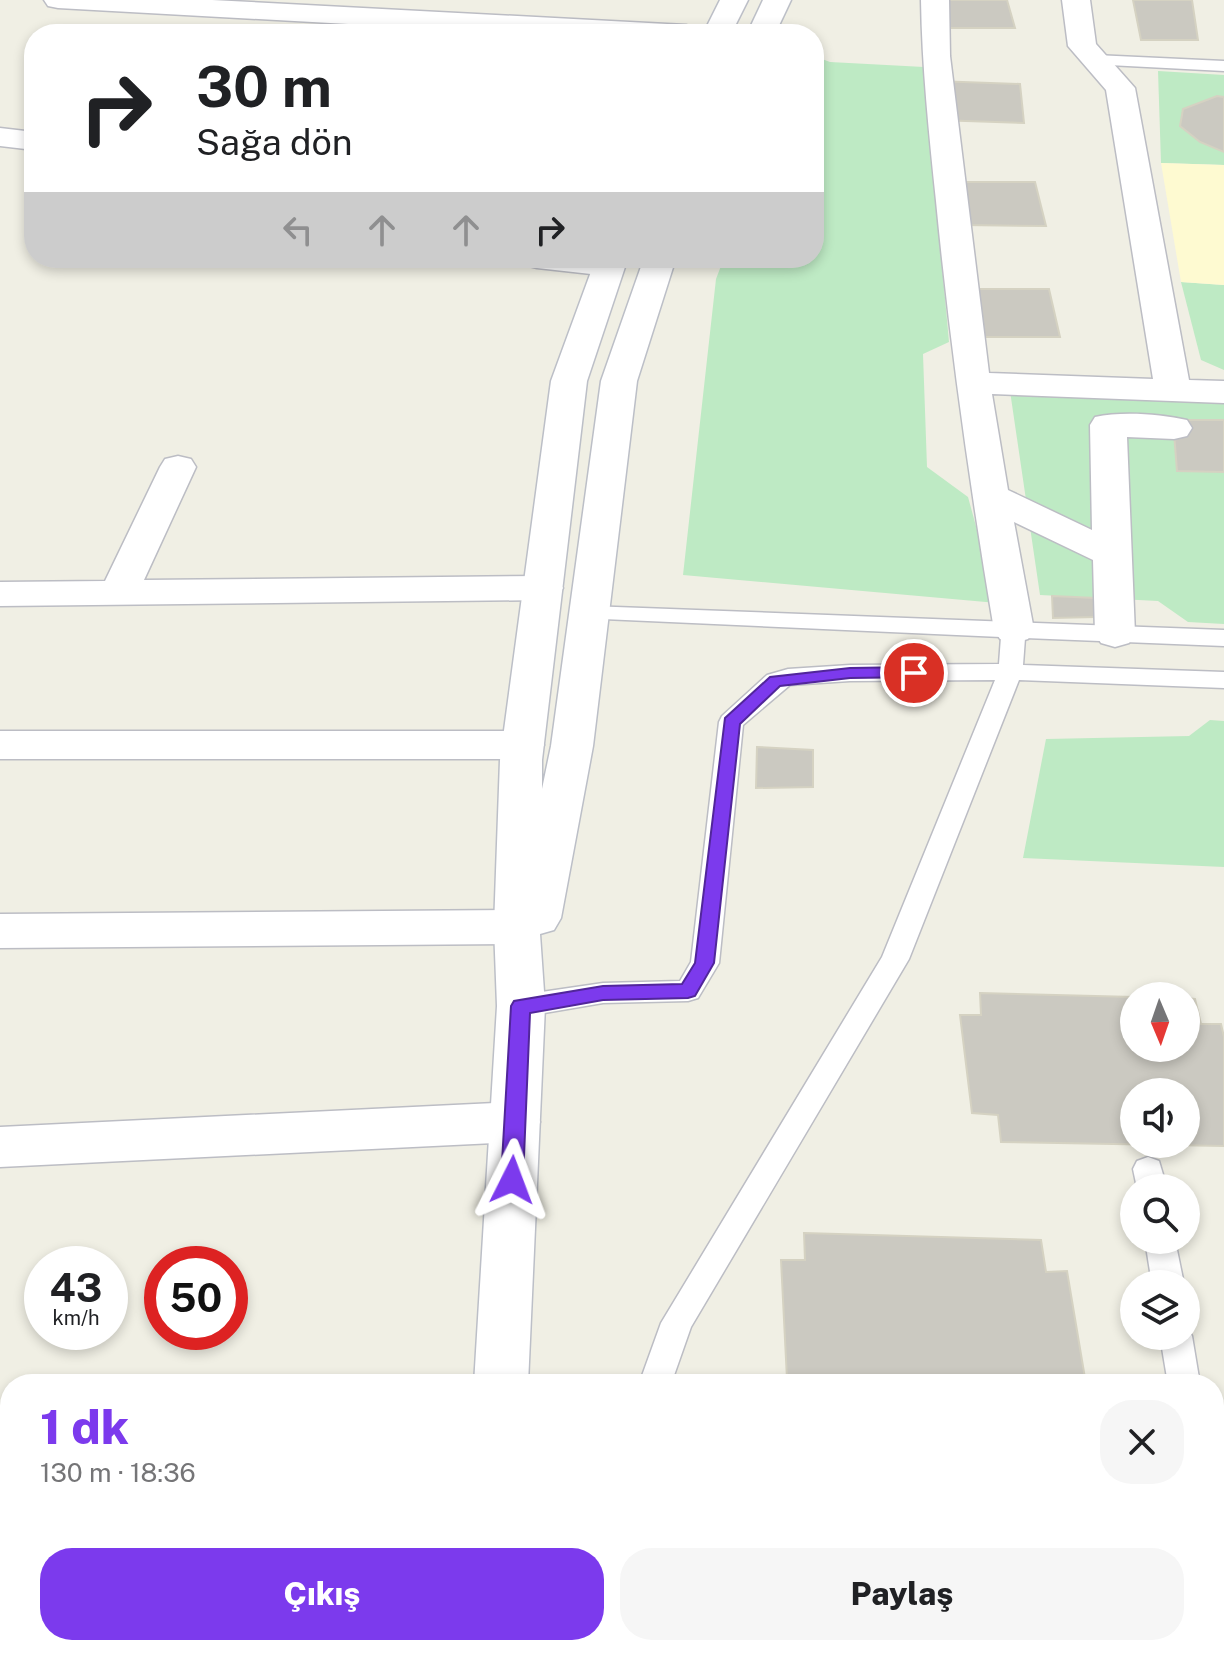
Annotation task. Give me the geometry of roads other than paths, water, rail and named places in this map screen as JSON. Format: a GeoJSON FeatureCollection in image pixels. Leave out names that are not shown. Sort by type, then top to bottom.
{"type":"FeatureCollection","features":[{"type":"Feature","properties":{"kind":"street"},"geometry":{"type":"LineString","coordinates":[[60,0],[374,8],[566,24]]}},
{"type":"Feature","properties":{"kind":"street"},"geometry":{"type":"LineString","coordinates":[[722,24],[734,0]]}},
{"type":"Feature","properties":{"kind":"street"},"geometry":{"type":"LineString","coordinates":[[766,24],[777,0]]}},
{"type":"Feature","properties":{"kind":"street"},"geometry":{"type":"LineString","coordinates":[[935,0],[936,56],[973,383],[1014,630]]}},
{"type":"Feature","properties":{"kind":"street"},"geometry":{"type":"LineString","coordinates":[[1076,0],[1082,46],[1120,88],[1173,390]]}},
{"type":"Feature","properties":{"kind":"street"},"geometry":{"type":"LineString","coordinates":[[0,137],[24,140]]}},
{"type":"Feature","properties":{"kind":"street"},"geometry":{"type":"LineString","coordinates":[[502,1374],[521,1006],[517,927],[523,745],[569,381],[609,268]]}},
{"type":"Feature","properties":{"kind":"street"},"geometry":{"type":"LineString","coordinates":[[521,1006],[572,746],[619,381],[657,268]]}},
{"type":"Feature","properties":{"kind":"street"},"geometry":{"type":"LineString","coordinates":[[973,383],[1224,392]]}},
{"type":"Feature","properties":{"kind":"street"},"geometry":{"type":"LineString","coordinates":[[1115,634],[1108,425],[1174,428]]}},
{"type":"Feature","properties":{"kind":"street"},"geometry":{"type":"LineString","coordinates":[[119,592],[178,467]]}},
{"type":"Feature","properties":{"kind":"street"},"geometry":{"type":"LineString","coordinates":[[990,496],[1112,554]]}},
{"type":"Feature","properties":{"kind":"street"},"geometry":{"type":"LineString","coordinates":[[0,594],[543,588]]}},
{"type":"Feature","properties":{"kind":"street"},"geometry":{"type":"LineString","coordinates":[[0,745],[523,745]]}},
{"type":"Feature","properties":{"kind":"street"},"geometry":{"type":"LineString","coordinates":[[0,931],[517,927]]}},
{"type":"Feature","properties":{"kind":"street"},"geometry":{"type":"LineString","coordinates":[[0,1147],[515,1122]]}},
{"type":"Feature","properties":{"kind":"lane"},"geometry":{"type":"LineString","coordinates":[[1095,60],[1224,66]]}},
{"type":"Feature","properties":{"kind":"lane"},"geometry":{"type":"LineString","coordinates":[[589,613],[1224,638]]}},
{"type":"Feature","properties":{"kind":"lane"},"geometry":{"type":"LineString","coordinates":[[659,1374],[677,1323],[895,959],[1010,672],[1014,630]]}},
{"type":"Feature","properties":{"kind":"lane"},"geometry":{"type":"LineString","coordinates":[[521,1006],[573,1001],[603,993],[688,991],[705,963],[731,722],[776,681],[850,673],[1010,672],[1224,680]]}},
{"type":"Feature","properties":{"kind":"lane"},"geometry":{"type":"LineString","coordinates":[[1178,1350],[1182,1374]]}}]}
